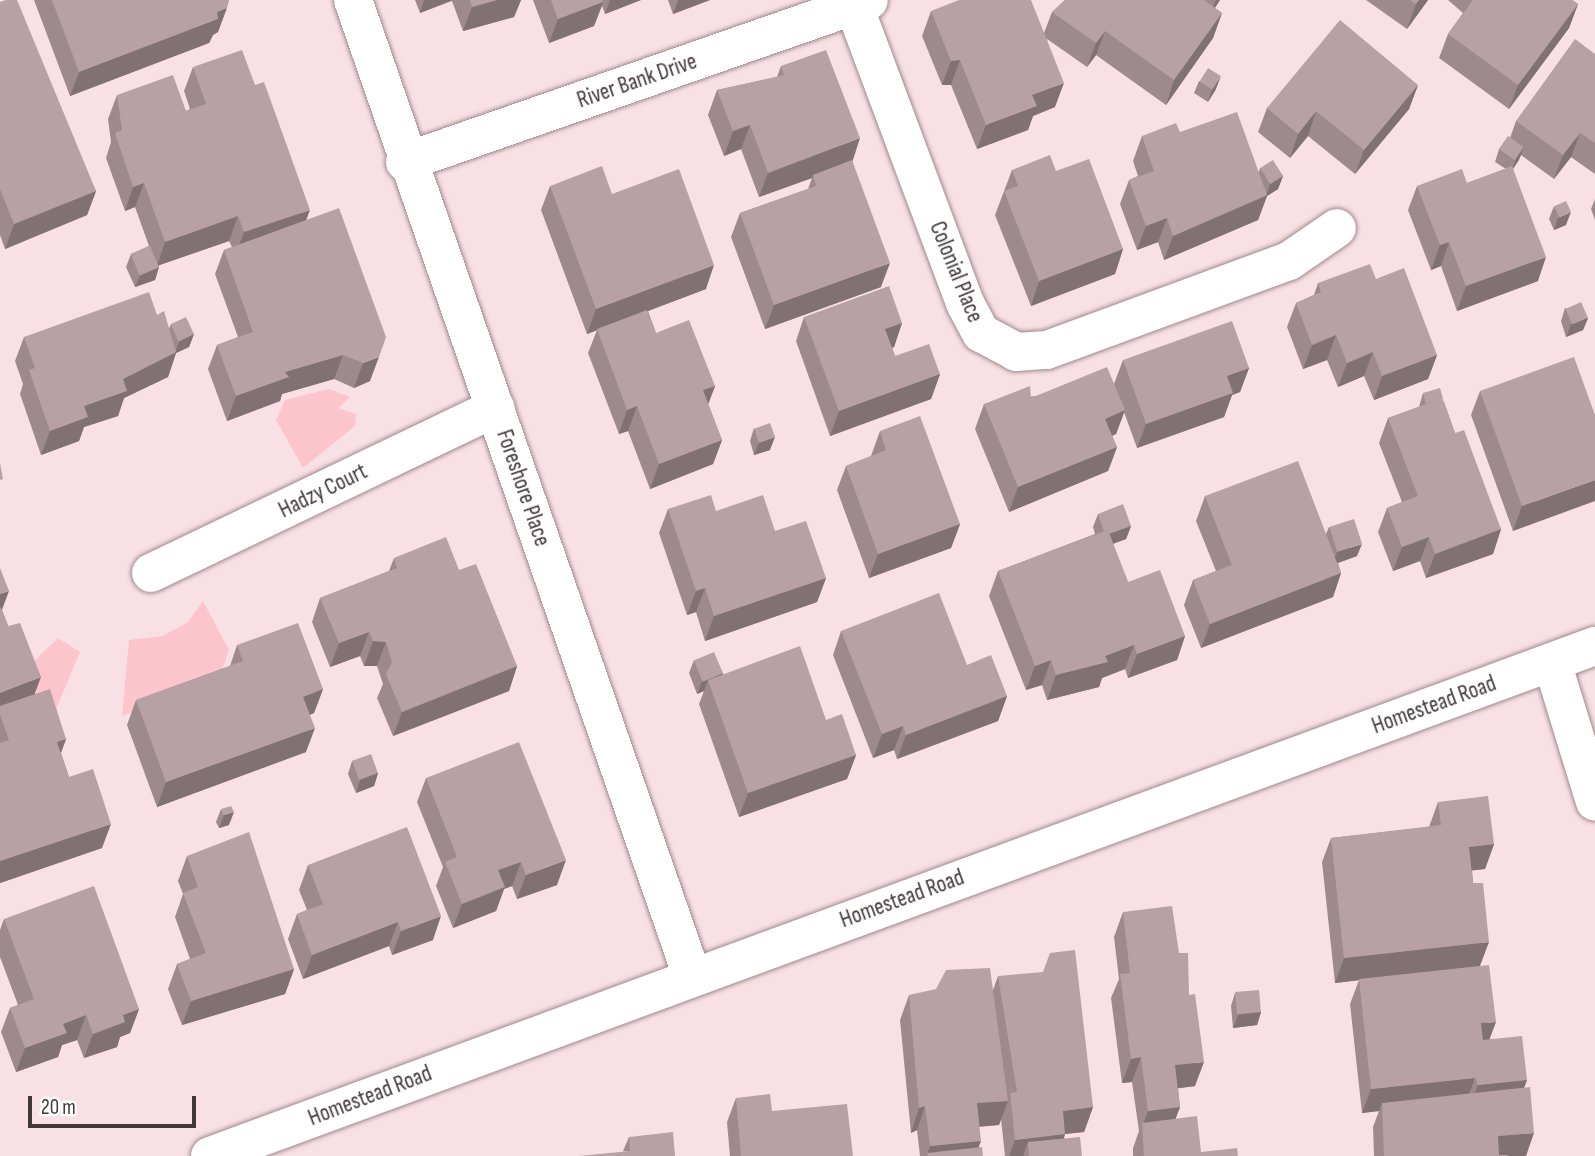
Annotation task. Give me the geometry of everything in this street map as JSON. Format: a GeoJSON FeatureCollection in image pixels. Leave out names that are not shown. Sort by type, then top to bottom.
{"type":"FeatureCollection","features":[{"type":"Feature","properties":{"kind":"street","name":"Foreshore Place"},"geometry":{"type":"LineString","coordinates":[[353,0],[405,162],[495,408],[692,976]]}},
{"type":"Feature","properties":{"kind":"street","name":"River Bank Drive"},"geometry":{"type":"LineString","coordinates":[[405,162],[862,3]]}},
{"type":"Feature","properties":{"kind":"street","name":"Colonial Place"},"geometry":{"type":"LineString","coordinates":[[862,3],[966,305],[981,333],[1016,352],[1047,350],[1289,261],[1338,228]]}},
{"type":"Feature","properties":{"kind":"street","name":"Hadzy Court"},"geometry":{"type":"LineString","coordinates":[[151,573],[495,408]]}},
{"type":"Feature","properties":{"kind":"street","name":"Homestead Road"},"geometry":{"type":"LineString","coordinates":[[210,1156],[692,976],[1595,646]]}},
{"type":"Feature","properties":{"kind":"street"},"geometry":{"type":"LineString","coordinates":[[1552,662],[1595,802]]}},
{"type":"Feature","properties":{"kind":"shaded area"},"geometry":{"type":"Polygon","coordinates":[[[329,389],[350,397],[338,408],[356,414],[355,426],[303,468],[276,420],[285,400],[329,389]]]}},
{"type":"Feature","properties":{"kind":"shaded area"},"geometry":{"type":"Polygon","coordinates":[[[203,601],[229,650],[219,679],[122,716],[129,640],[163,636],[188,622],[203,601]]]}},
{"type":"Feature","properties":{"kind":"shaded area"},"geometry":{"type":"Polygon","coordinates":[[[58,638],[80,652],[51,721],[37,699],[30,665],[58,638]]]}},
{"type":"Feature","properties":{"kind":"building"},"geometry":{"type":"Polygon","coordinates":[[[17,0],[96,191],[14,224],[0,189],[0,2],[17,0]]]}},
{"type":"Feature","properties":{"kind":"building"},"geometry":{"type":"Polygon","coordinates":[[[52,0],[229,0],[227,8],[217,12],[218,19],[79,72],[52,0]]]}},
{"type":"Feature","properties":{"kind":"building"},"geometry":{"type":"Polygon","coordinates":[[[470,0],[497,0],[472,7],[470,0]]]}},
{"type":"Feature","properties":{"kind":"building"},"geometry":{"type":"Polygon","coordinates":[[[551,0],[602,0],[603,2],[558,19],[551,0]]]}},
{"type":"Feature","properties":{"kind":"building"},"geometry":{"type":"Polygon","coordinates":[[[959,0],[1031,0],[1064,83],[1032,95],[1037,106],[986,125],[960,60],[951,61],[931,11],[959,0]]]}},
{"type":"Feature","properties":{"kind":"building"},"geometry":{"type":"Polygon","coordinates":[[[1065,0],[1204,0],[1222,13],[1174,80],[1105,31],[1096,43],[1052,12],[1065,0]]]}},
{"type":"Feature","properties":{"kind":"building"},"geometry":{"type":"Polygon","coordinates":[[[1473,0],[1572,0],[1578,4],[1518,85],[1448,34],[1473,0]]]}},
{"type":"Feature","properties":{"kind":"building"},"geometry":{"type":"Polygon","coordinates":[[[1340,20],[1418,85],[1364,150],[1316,111],[1298,134],[1267,108],[1340,20]]]}},
{"type":"Feature","properties":{"kind":"building"},"geometry":{"type":"Polygon","coordinates":[[[1575,39],[1595,54],[1595,143],[1580,133],[1563,155],[1516,121],[1575,39]]]}},
{"type":"Feature","properties":{"kind":"building"},"geometry":{"type":"Polygon","coordinates":[[[242,50],[255,85],[264,82],[310,210],[244,232],[238,216],[165,242],[144,183],[133,187],[115,133],[122,130],[117,95],[173,75],[186,111],[206,104],[193,67],[242,50]]]}},
{"type":"Feature","properties":{"kind":"building"},"geometry":{"type":"Polygon","coordinates":[[[826,50],[860,138],[768,173],[750,125],[733,131],[717,90],[784,75],[781,66],[826,50]]]}},
{"type":"Feature","properties":{"kind":"building"},"geometry":{"type":"Polygon","coordinates":[[[1208,68],[1221,76],[1212,90],[1200,82],[1208,68]]]}},
{"type":"Feature","properties":{"kind":"building"},"geometry":{"type":"Polygon","coordinates":[[[1237,112],[1267,195],[1173,236],[1167,218],[1146,226],[1129,180],[1154,171],[1142,136],[1176,123],[1180,132],[1237,112]]]}},
{"type":"Feature","properties":{"kind":"building"},"geometry":{"type":"Polygon","coordinates":[[[1508,136],[1524,147],[1514,160],[1499,149],[1508,136]]]}},
{"type":"Feature","properties":{"kind":"building"},"geometry":{"type":"Polygon","coordinates":[[[1050,155],[1056,171],[1089,159],[1123,249],[1039,281],[1004,191],[1018,186],[1012,170],[1050,155]]]}},
{"type":"Feature","properties":{"kind":"building"},"geometry":{"type":"Polygon","coordinates":[[[852,160],[890,263],[774,305],[740,213],[816,186],[813,175],[852,160]]]}},
{"type":"Feature","properties":{"kind":"building"},"geometry":{"type":"Polygon","coordinates":[[[1273,160],[1283,176],[1270,184],[1260,168],[1273,160]]]}},
{"type":"Feature","properties":{"kind":"building"},"geometry":{"type":"Polygon","coordinates":[[[602,166],[612,194],[679,169],[714,265],[596,309],[550,186],[602,166]]]}},
{"type":"Feature","properties":{"kind":"building"},"geometry":{"type":"Polygon","coordinates":[[[1512,166],[1546,257],[1466,286],[1449,242],[1440,245],[1417,186],[1462,169],[1467,183],[1512,166]]]}},
{"type":"Feature","properties":{"kind":"building"},"geometry":{"type":"Polygon","coordinates":[[[1566,201],[1571,212],[1559,217],[1554,206],[1566,201]]]}},
{"type":"Feature","properties":{"kind":"building"},"geometry":{"type":"Polygon","coordinates":[[[339,208],[386,337],[379,357],[363,363],[343,355],[285,372],[289,377],[236,396],[217,345],[253,332],[224,250],[339,208]]]}},
{"type":"Feature","properties":{"kind":"building"},"geometry":{"type":"Polygon","coordinates":[[[150,246],[159,267],[140,275],[131,254],[150,246]]]}},
{"type":"Feature","properties":{"kind":"building"},"geometry":{"type":"Polygon","coordinates":[[[1370,264],[1376,279],[1404,268],[1437,355],[1382,376],[1373,352],[1347,363],[1336,335],[1312,345],[1296,303],[1321,292],[1318,283],[1370,264]]]}},
{"type":"Feature","properties":{"kind":"building"},"geometry":{"type":"Polygon","coordinates":[[[889,286],[902,323],[885,329],[895,356],[929,344],[940,374],[839,411],[804,317],[889,286]]]}},
{"type":"Feature","properties":{"kind":"building"},"geometry":{"type":"Polygon","coordinates":[[[149,292],[157,315],[164,311],[176,352],[123,379],[127,391],[84,406],[88,417],[50,431],[29,370],[35,368],[24,337],[149,292]]]}},
{"type":"Feature","properties":{"kind":"building"},"geometry":{"type":"Polygon","coordinates":[[[1581,302],[1588,318],[1572,324],[1565,309],[1581,302]]]}},
{"type":"Feature","properties":{"kind":"building"},"geometry":{"type":"Polygon","coordinates":[[[647,310],[656,333],[689,320],[715,386],[703,390],[722,440],[659,464],[637,406],[627,410],[597,329],[647,310]]]}},
{"type":"Feature","properties":{"kind":"building"},"geometry":{"type":"Polygon","coordinates":[[[186,317],[194,334],[179,341],[171,324],[186,317]]]}},
{"type":"Feature","properties":{"kind":"building"},"geometry":{"type":"Polygon","coordinates":[[[1232,321],[1249,368],[1227,376],[1233,393],[1146,424],[1123,360],[1232,321]]]}},
{"type":"Feature","properties":{"kind":"building"},"geometry":{"type":"Polygon","coordinates":[[[1574,357],[1595,415],[1595,480],[1522,506],[1480,391],[1574,357]]]}},
{"type":"Feature","properties":{"kind":"building"},"geometry":{"type":"Polygon","coordinates":[[[1107,367],[1125,410],[1105,419],[1117,447],[1018,487],[984,404],[1030,386],[1031,398],[1107,367]]]}},
{"type":"Feature","properties":{"kind":"building"},"geometry":{"type":"Polygon","coordinates":[[[1440,388],[1444,402],[1442,398],[1426,404],[1423,393],[1440,388]]]}},
{"type":"Feature","properties":{"kind":"building"},"geometry":{"type":"Polygon","coordinates":[[[1442,398],[1455,433],[1464,430],[1501,529],[1435,554],[1429,537],[1402,547],[1387,508],[1418,496],[1388,418],[1442,398]]]}},
{"type":"Feature","properties":{"kind":"building"},"geometry":{"type":"Polygon","coordinates":[[[920,416],[960,524],[878,554],[846,466],[886,450],[880,431],[920,416]]]}},
{"type":"Feature","properties":{"kind":"building"},"geometry":{"type":"Polygon","coordinates":[[[770,423],[775,437],[759,443],[754,429],[770,423]]]}},
{"type":"Feature","properties":{"kind":"building"},"geometry":{"type":"Polygon","coordinates":[[[1298,461],[1341,573],[1210,624],[1193,580],[1232,565],[1205,496],[1298,461]]]}},
{"type":"Feature","properties":{"kind":"building"},"geometry":{"type":"Polygon","coordinates":[[[711,495],[716,511],[763,495],[775,531],[806,521],[826,578],[714,616],[705,588],[696,591],[668,509],[711,495]]]}},
{"type":"Feature","properties":{"kind":"building"},"geometry":{"type":"Polygon","coordinates":[[[1123,504],[1131,526],[1109,534],[1108,530],[1104,531],[1098,514],[1123,504]]]}},
{"type":"Feature","properties":{"kind":"building"},"geometry":{"type":"Polygon","coordinates":[[[1354,519],[1362,544],[1337,552],[1329,527],[1354,519]]]}},
{"type":"Feature","properties":{"kind":"building"},"geometry":{"type":"Polygon","coordinates":[[[1108,530],[1128,582],[1160,570],[1185,636],[1137,654],[1134,645],[1105,656],[1108,662],[1056,675],[1051,660],[1035,666],[998,571],[1108,530]]]}},
{"type":"Feature","properties":{"kind":"building"},"geometry":{"type":"Polygon","coordinates":[[[446,537],[459,570],[476,564],[517,666],[402,712],[386,674],[392,662],[386,642],[373,641],[369,632],[339,643],[320,598],[397,568],[394,558],[446,537]]]}},
{"type":"Feature","properties":{"kind":"building"},"geometry":{"type":"Polygon","coordinates":[[[0,568],[9,591],[0,594],[0,568]]]}},
{"type":"Feature","properties":{"kind":"building"},"geometry":{"type":"Polygon","coordinates":[[[939,593],[967,665],[991,655],[1007,696],[906,735],[903,726],[882,734],[841,631],[939,593]]]}},
{"type":"Feature","properties":{"kind":"building"},"geometry":{"type":"Polygon","coordinates":[[[0,606],[8,626],[20,623],[41,677],[0,693],[0,606]]]}},
{"type":"Feature","properties":{"kind":"building"},"geometry":{"type":"Polygon","coordinates":[[[298,623],[323,689],[303,697],[315,728],[166,782],[136,700],[243,661],[237,645],[298,623]]]}},
{"type":"Feature","properties":{"kind":"building"},"geometry":{"type":"Polygon","coordinates":[[[800,646],[826,720],[842,714],[856,755],[748,793],[708,680],[800,646]]]}},
{"type":"Feature","properties":{"kind":"building"},"geometry":{"type":"Polygon","coordinates":[[[714,652],[723,673],[703,682],[694,661],[714,652]]]}},
{"type":"Feature","properties":{"kind":"building"},"geometry":{"type":"Polygon","coordinates":[[[50,689],[66,739],[57,742],[69,777],[93,769],[111,824],[0,861],[0,743],[9,740],[0,706],[50,689]]]}},
{"type":"Feature","properties":{"kind":"building"},"geometry":{"type":"Polygon","coordinates":[[[519,742],[566,860],[526,875],[521,862],[498,870],[505,887],[462,904],[445,862],[457,857],[426,778],[519,742]]]}},
{"type":"Feature","properties":{"kind":"building"},"geometry":{"type":"Polygon","coordinates":[[[371,754],[378,773],[359,780],[352,761],[371,754]]]}},
{"type":"Feature","properties":{"kind":"building"},"geometry":{"type":"Polygon","coordinates":[[[1488,796],[1494,844],[1469,847],[1473,883],[1483,883],[1489,942],[1344,958],[1331,838],[1441,825],[1438,802],[1488,796]]]}},
{"type":"Feature","properties":{"kind":"building"},"geometry":{"type":"Polygon","coordinates":[[[231,806],[234,812],[224,815],[221,809],[231,806]]]}},
{"type":"Feature","properties":{"kind":"building"},"geometry":{"type":"Polygon","coordinates":[[[407,827],[441,916],[401,931],[398,922],[312,955],[297,914],[323,904],[308,865],[407,827]]]}},
{"type":"Feature","properties":{"kind":"building"},"geometry":{"type":"Polygon","coordinates":[[[249,832],[294,969],[191,1001],[177,964],[206,953],[183,893],[198,887],[187,856],[249,832]]]}},
{"type":"Feature","properties":{"kind":"building"},"geometry":{"type":"Polygon","coordinates":[[[94,886],[139,1009],[123,1015],[125,1022],[93,1034],[86,1015],[63,1024],[67,1033],[25,1048],[10,1008],[34,999],[4,919],[94,886]]]}},
{"type":"Feature","properties":{"kind":"building"},"geometry":{"type":"Polygon","coordinates":[[[1172,906],[1179,953],[1188,953],[1189,995],[1195,994],[1204,1062],[1175,1065],[1180,1107],[1148,1111],[1141,1057],[1131,1059],[1120,974],[1130,973],[1123,912],[1172,906]]]}},
{"type":"Feature","properties":{"kind":"building"},"geometry":{"type":"Polygon","coordinates":[[[1075,950],[1093,1107],[1063,1111],[1065,1134],[1015,1140],[1010,1093],[1017,1092],[998,976],[1043,972],[1050,953],[1075,950]]]}},
{"type":"Feature","properties":{"kind":"building"},"geometry":{"type":"Polygon","coordinates":[[[1489,965],[1496,1022],[1481,1023],[1483,1040],[1522,1036],[1527,1080],[1478,1085],[1475,1078],[1371,1089],[1359,979],[1489,965]]]}},
{"type":"Feature","properties":{"kind":"building"},"geometry":{"type":"Polygon","coordinates":[[[990,968],[1008,1101],[977,1103],[981,1141],[930,1146],[925,1106],[919,1108],[909,995],[936,989],[946,970],[990,968]]]}},
{"type":"Feature","properties":{"kind":"building"},"geometry":{"type":"Polygon","coordinates":[[[1259,990],[1261,1012],[1237,1014],[1235,992],[1259,990]]]}},
{"type":"Feature","properties":{"kind":"building"},"geometry":{"type":"Polygon","coordinates":[[[1530,1087],[1534,1133],[1498,1136],[1499,1155],[1508,1156],[1384,1156],[1382,1103],[1530,1087]]]}},
{"type":"Feature","properties":{"kind":"building"},"geometry":{"type":"Polygon","coordinates":[[[770,1094],[772,1111],[847,1104],[853,1156],[741,1156],[736,1098],[770,1094]]]}},
{"type":"Feature","properties":{"kind":"building"},"geometry":{"type":"Polygon","coordinates":[[[1197,1116],[1201,1152],[1237,1148],[1238,1156],[1144,1156],[1142,1123],[1197,1116]]]}},
{"type":"Feature","properties":{"kind":"building"},"geometry":{"type":"Polygon","coordinates":[[[673,1132],[675,1156],[579,1156],[630,1151],[629,1137],[673,1132]]]}},
{"type":"Feature","properties":{"kind":"building"},"geometry":{"type":"Polygon","coordinates":[[[1080,1137],[1082,1156],[1029,1156],[1028,1142],[1080,1137]]]}},
{"type":"Feature","properties":{"kind":"building"},"geometry":{"type":"Polygon","coordinates":[[[982,1147],[983,1156],[928,1156],[927,1153],[982,1147]]]}}]}
